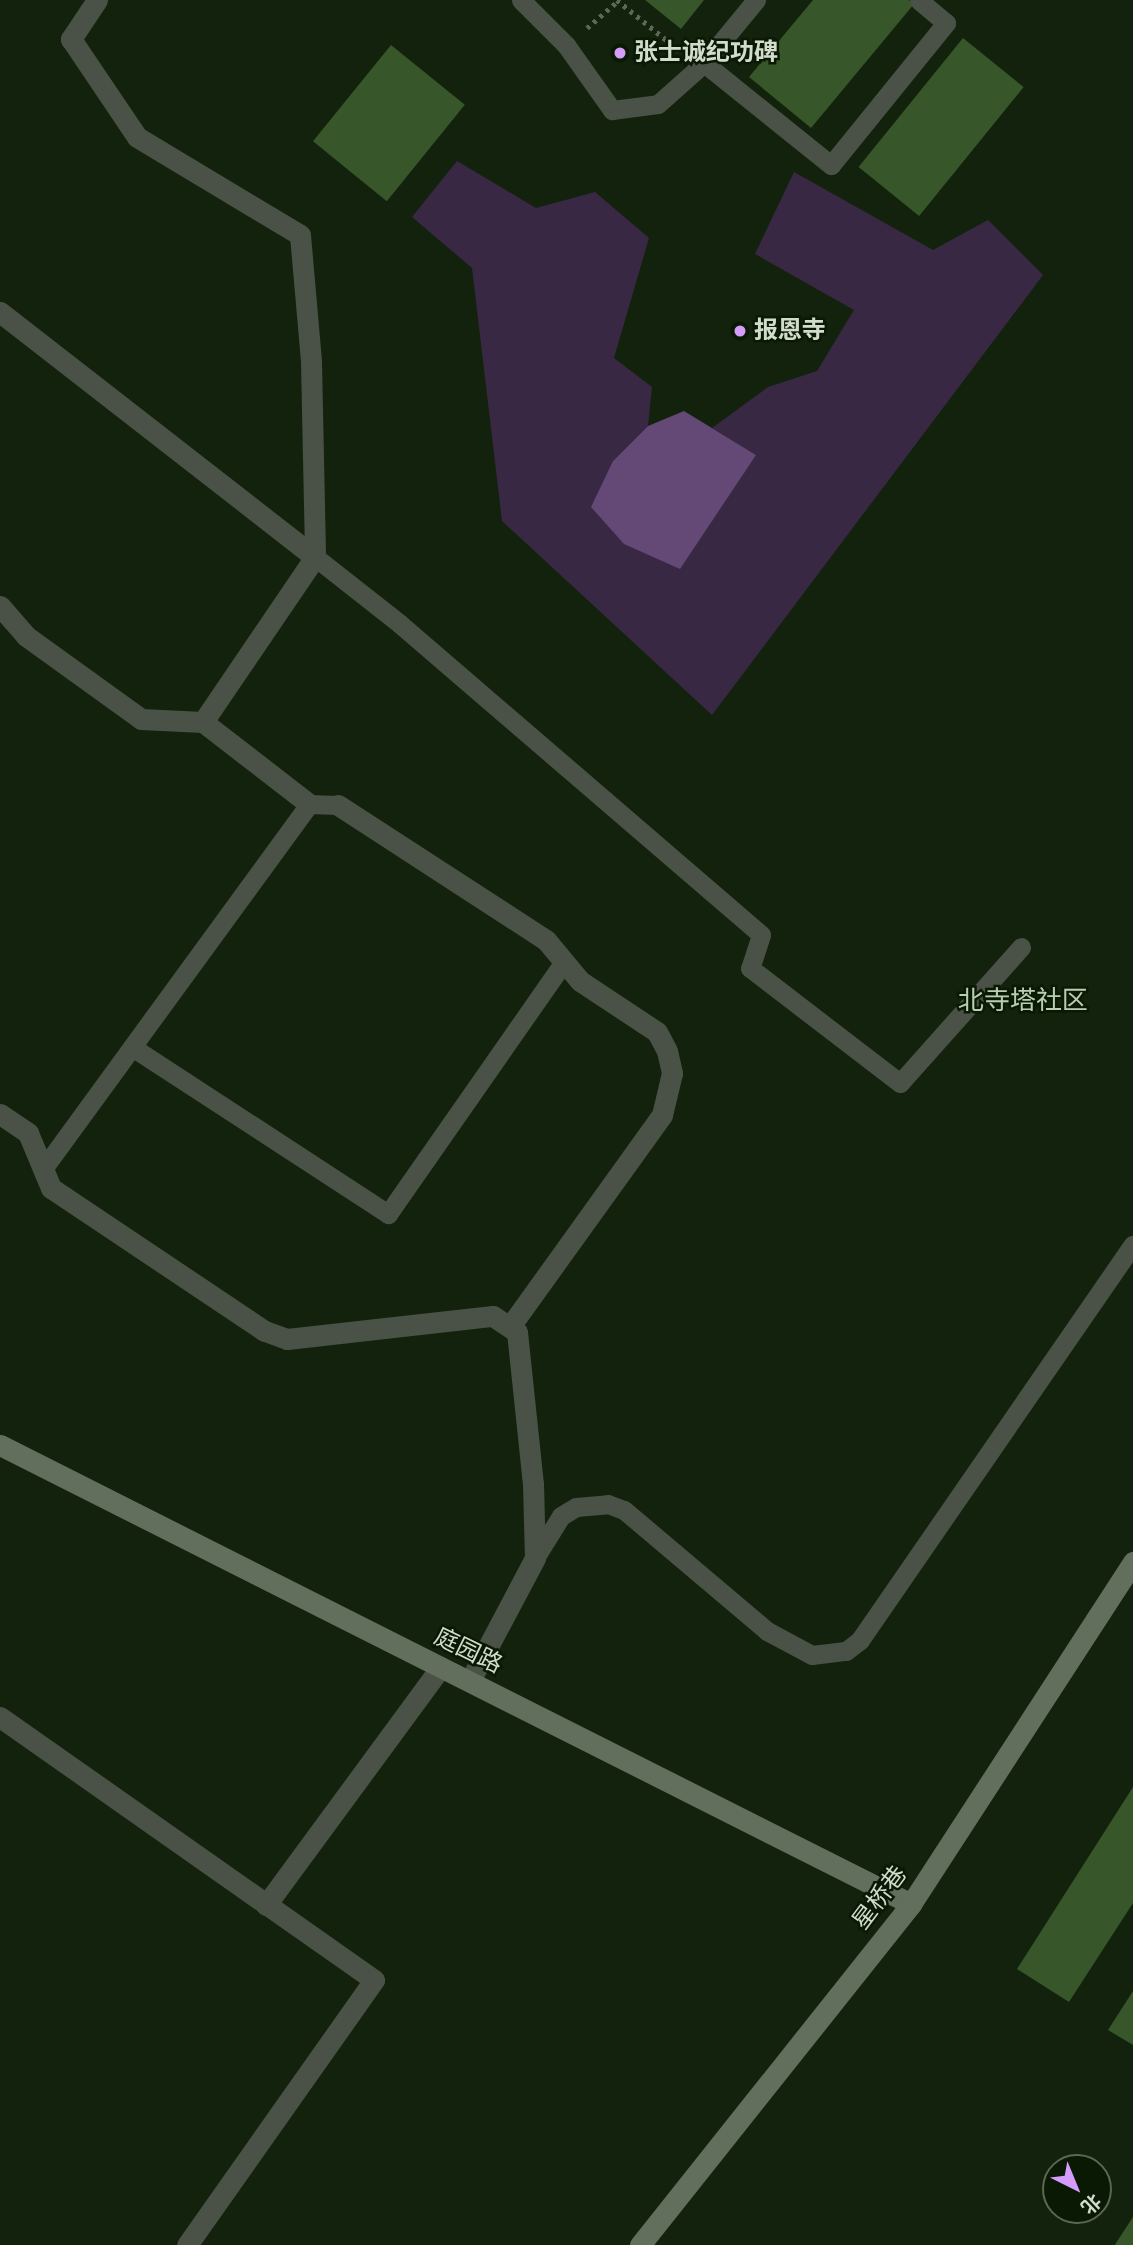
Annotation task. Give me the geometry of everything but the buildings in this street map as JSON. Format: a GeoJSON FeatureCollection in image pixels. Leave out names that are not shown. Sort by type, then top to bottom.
{"type":"FeatureCollection","features":[{"type":"Feature","properties":{"kind":"street"},"geometry":{"type":"LineString","coordinates":[[97,0],[71,39],[137,136],[300,235],[311,362],[315,557],[203,722]]}},
{"type":"Feature","properties":{"kind":"street"},"geometry":{"type":"LineString","coordinates":[[0,312],[315,557]]}},
{"type":"Feature","properties":{"kind":"street"},"geometry":{"type":"LineString","coordinates":[[0,606],[26,636],[141,719],[203,722],[309,804]]}},
{"type":"Feature","properties":{"kind":"street"},"geometry":{"type":"LineString","coordinates":[[338,805],[546,940],[580,981],[657,1032],[672,1073],[670,1095],[662,1115],[511,1325]]}},
{"type":"Feature","properties":{"kind":"street"},"geometry":{"type":"LineString","coordinates":[[0,1114],[28,1133],[51,1188],[265,1331],[287,1339],[483,1316],[511,1325],[521,1342],[535,1558],[470,1681]]}},
{"type":"Feature","properties":{"kind":"street","name":"庭园路"},"geometry":{"type":"LineString","coordinates":[[0,1445],[911,1904]]}},
{"type":"Feature","properties":{"kind":"street","name":"星桥巷"},"geometry":{"type":"LineString","coordinates":[[640,2245],[911,1904],[1133,1562]]}},
{"type":"Feature","properties":{"kind":"street"},"geometry":{"type":"LineString","coordinates":[[266,1905],[441,1667]]}},
{"type":"Feature","properties":{"kind":"street"},"geometry":{"type":"LineString","coordinates":[[0,1717],[374,1980],[187,2245]]}},
{"type":"Feature","properties":{"kind":"lane"},"geometry":{"type":"LineString","coordinates":[[521,0],[566,45],[612,110],[658,104],[705,63],[756,0]]}},
{"type":"Feature","properties":{"kind":"lane"},"geometry":{"type":"LineString","coordinates":[[705,63],[831,165],[946,23],[919,0]]}},
{"type":"Feature","properties":{"kind":"lane"},"geometry":{"type":"LineString","coordinates":[[315,557],[400,624],[761,935],[750,968],[900,1083],[1021,947]]}},
{"type":"Feature","properties":{"kind":"lane"},"geometry":{"type":"LineString","coordinates":[[43,1169],[309,804],[338,805]]}},
{"type":"Feature","properties":{"kind":"lane"},"geometry":{"type":"LineString","coordinates":[[132,1047],[388,1214],[564,962]]}},
{"type":"Feature","properties":{"kind":"lane"},"geometry":{"type":"LineString","coordinates":[[535,1558],[561,1516],[576,1507],[608,1504],[624,1510],[767,1631],[812,1655],[846,1651],[860,1640],[1133,1245]]}},
{"type":"Feature","properties":{"kind":"path"},"geometry":{"type":"LineString","coordinates":[[566,45],[617,1],[680,51],[686,44]]}},
{"type":"Feature","properties":{"kind":"shaded area"},"geometry":{"type":"Polygon","coordinates":[[[457,161],[536,208],[595,192],[649,238],[614,358],[652,387],[648,426],[613,461],[756,455],[712,428],[768,387],[817,371],[854,310],[755,254],[794,172],[933,250],[988,220],[1043,275],[712,715],[502,521],[472,268],[412,217],[457,161]]]}},
{"type":"Feature","properties":{"kind":"shaded area"},"geometry":{"type":"Polygon","coordinates":[[[684,411],[756,455],[680,569],[624,544],[591,507],[613,461],[648,426],[684,411]]]}},
{"type":"Feature","properties":{"kind":"place","name":"张士诚纪功碑"},"geometry":{"type":"Point","coordinates":[620,53]}},
{"type":"Feature","properties":{"kind":"place","name":"报恩寺"},"geometry":{"type":"Point","coordinates":[740,331]}},
{"type":"Feature","properties":{"kind":"district","name":"北寺塔社区"},"geometry":{"type":"Point","coordinates":[1023,1002]}}]}
